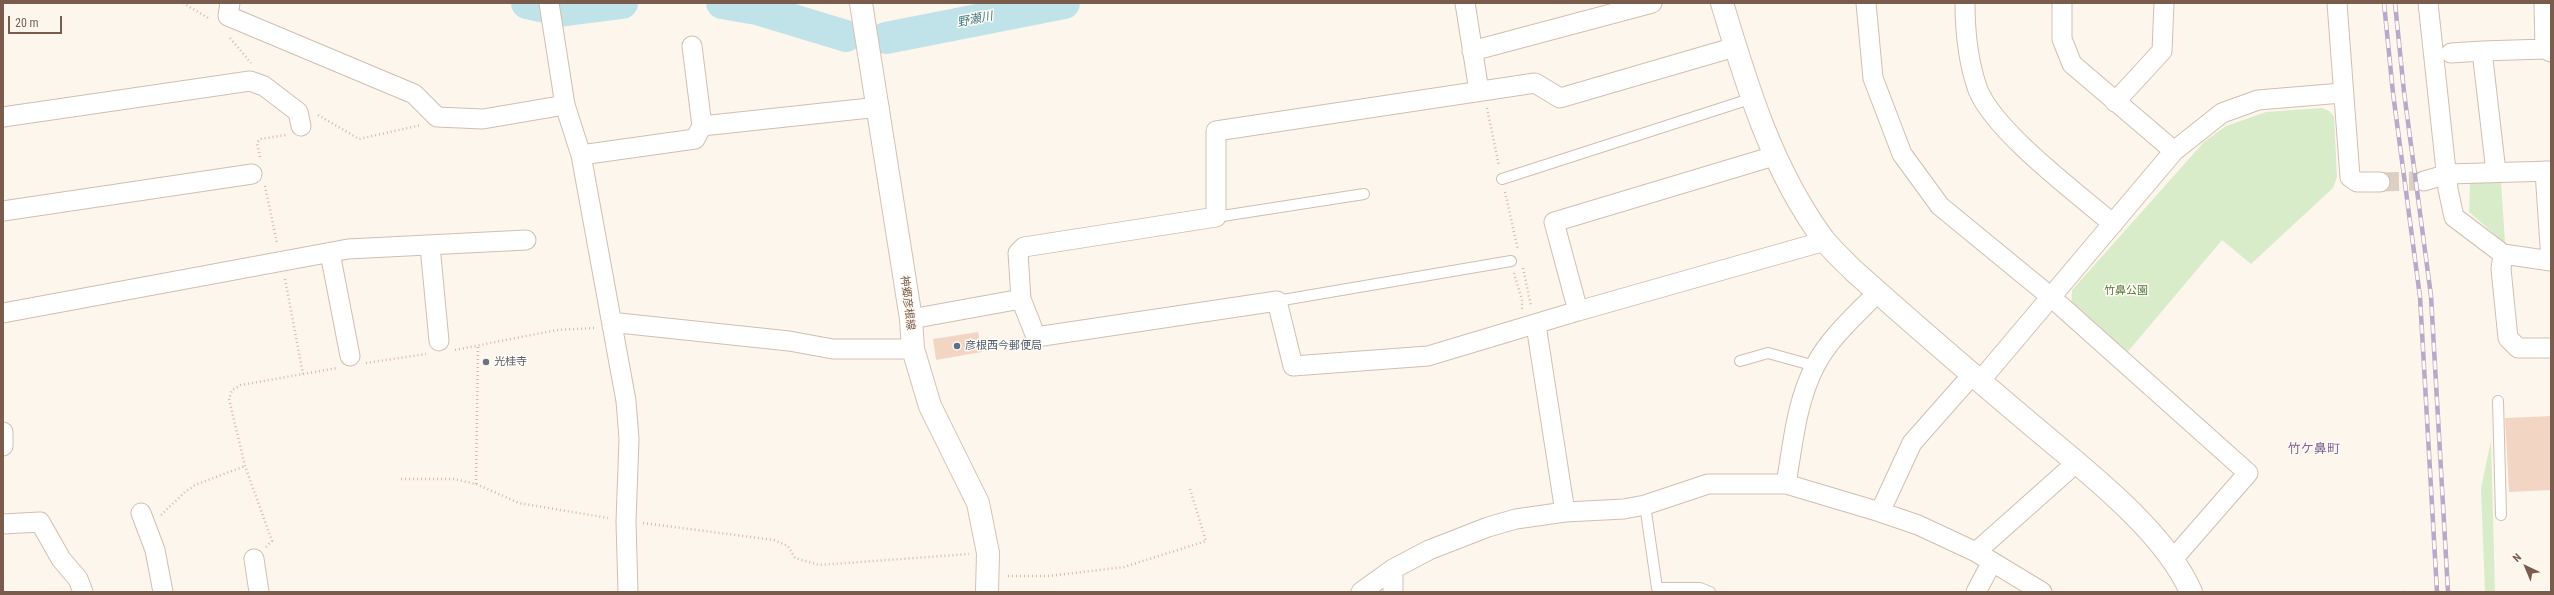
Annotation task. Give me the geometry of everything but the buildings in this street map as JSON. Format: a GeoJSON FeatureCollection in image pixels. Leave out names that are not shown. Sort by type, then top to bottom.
{"type":"FeatureCollection","features":[{"type":"Feature","properties":{"kind":"street"},"geometry":{"type":"LineString","coordinates":[[230,3],[228,16],[414,94],[437,117],[482,119],[564,105]]}},
{"type":"Feature","properties":{"kind":"street"},"geometry":{"type":"LineString","coordinates":[[549,3],[564,105],[581,155],[626,401],[629,438],[626,522],[628,592]]}},
{"type":"Feature","properties":{"kind":"street","name":"神郷彦根線"},"geometry":{"type":"LineString","coordinates":[[861,3],[879,107],[911,320],[913,349],[930,406],[978,503],[987,573]]}},
{"type":"Feature","properties":{"kind":"street"},"geometry":{"type":"LineString","coordinates":[[1465,3],[1472,51],[1481,91]]}},
{"type":"Feature","properties":{"kind":"street"},"geometry":{"type":"LineString","coordinates":[[1472,51],[1652,3]]}},
{"type":"Feature","properties":{"kind":"street"},"geometry":{"type":"LineString","coordinates":[[1722,3],[1735,47],[1774,156],[1794,194],[1825,241],[1878,292],[2076,463],[2145,526],[2173,559],[2191,592]]}},
{"type":"Feature","properties":{"kind":"street"},"geometry":{"type":"LineString","coordinates":[[1866,3],[1873,78],[1902,154],[1940,206],[2051,298],[2248,473],[2173,559]]}},
{"type":"Feature","properties":{"kind":"street"},"geometry":{"type":"LineString","coordinates":[[1965,3],[1965,39],[1979,90],[2004,129],[2113,224]]}},
{"type":"Feature","properties":{"kind":"street"},"geometry":{"type":"LineString","coordinates":[[2062,3],[2062,39],[2072,64],[2174,151]]}},
{"type":"Feature","properties":{"kind":"street"},"geometry":{"type":"LineString","coordinates":[[2115,102],[2162,50],[2164,3]]}},
{"type":"Feature","properties":{"kind":"street"},"geometry":{"type":"LineString","coordinates":[[2337,3],[2342,93],[2350,177],[2357,182],[2380,182]]}},
{"type":"Feature","properties":{"kind":"street"},"geometry":{"type":"LineString","coordinates":[[2424,181],[2448,174],[2548,171],[2551,261],[2503,254],[2454,217],[2448,174],[2428,3]]}},
{"type":"Feature","properties":{"kind":"street"},"geometry":{"type":"LineString","coordinates":[[2451,53],[2548,50],[2544,3]]}},
{"type":"Feature","properties":{"kind":"street"},"geometry":{"type":"LineString","coordinates":[[581,155],[695,139],[702,126],[692,46]]}},
{"type":"Feature","properties":{"kind":"street"},"geometry":{"type":"LineString","coordinates":[[1735,47],[1560,98],[1535,84],[1216,131],[1216,217],[1024,247],[1018,253],[1021,299],[1036,337],[1277,302],[1293,366],[1428,356],[1578,311],[1825,241]]}},
{"type":"Feature","properties":{"kind":"street"},"geometry":{"type":"LineString","coordinates":[[2482,51],[2496,172]]}},
{"type":"Feature","properties":{"kind":"street"},"geometry":{"type":"LineString","coordinates":[[3,117],[250,81],[264,86],[299,118]]}},
{"type":"Feature","properties":{"kind":"street"},"geometry":{"type":"LineString","coordinates":[[1880,512],[1912,443],[1976,378],[2051,298],[2174,151],[2222,113],[2258,100],[2342,93]]}},
{"type":"Feature","properties":{"kind":"street"},"geometry":{"type":"LineString","coordinates":[[702,126],[879,107]]}},
{"type":"Feature","properties":{"kind":"street"},"geometry":{"type":"LineString","coordinates":[[1578,311],[1554,222],[1774,156]]}},
{"type":"Feature","properties":{"kind":"street"},"geometry":{"type":"LineString","coordinates":[[3,211],[259,173]]}},
{"type":"Feature","properties":{"kind":"street"},"geometry":{"type":"LineString","coordinates":[[3,312],[348,249],[526,240]]}},
{"type":"Feature","properties":{"kind":"street"},"geometry":{"type":"LineString","coordinates":[[430,246],[441,348]]}},
{"type":"Feature","properties":{"kind":"street"},"geometry":{"type":"LineString","coordinates":[[330,253],[351,362]]}},
{"type":"Feature","properties":{"kind":"street"},"geometry":{"type":"LineString","coordinates":[[2503,254],[2501,269],[2508,338],[2518,348],[2551,348]]}},
{"type":"Feature","properties":{"kind":"street"},"geometry":{"type":"LineString","coordinates":[[1786,484],[1800,402],[1815,366],[1835,337],[1878,292]]}},
{"type":"Feature","properties":{"kind":"street"},"geometry":{"type":"LineString","coordinates":[[911,320],[1021,299]]}},
{"type":"Feature","properties":{"kind":"street"},"geometry":{"type":"LineString","coordinates":[[612,326],[627,324],[789,341],[833,349],[913,349]]}},
{"type":"Feature","properties":{"kind":"street"},"geometry":{"type":"LineString","coordinates":[[1530,326],[1565,512]]}},
{"type":"Feature","properties":{"kind":"street"},"geometry":{"type":"LineString","coordinates":[[3,432],[3,446]]}},
{"type":"Feature","properties":{"kind":"street"},"geometry":{"type":"LineString","coordinates":[[1976,592],[1984,557],[2076,463]]}},
{"type":"Feature","properties":{"kind":"street"},"geometry":{"type":"LineString","coordinates":[[1361,592],[1393,570],[1459,537],[1516,519],[1565,512],[1624,509],[1645,505],[1708,484],[1786,484],[1918,525],[1984,557],[2042,592]]}},
{"type":"Feature","properties":{"kind":"street"},"geometry":{"type":"LineString","coordinates":[[143,518],[156,550],[163,592]]}},
{"type":"Feature","properties":{"kind":"street"},"geometry":{"type":"LineString","coordinates":[[3,524],[40,522],[61,559],[78,579],[83,592]]}},
{"type":"Feature","properties":{"kind":"street"},"geometry":{"type":"LineString","coordinates":[[254,559],[259,592]]}},
{"type":"Feature","properties":{"kind":"street"},"geometry":{"type":"LineString","coordinates":[[1393,570],[1394,592]]}},
{"type":"Feature","properties":{"kind":"lane"},"geometry":{"type":"LineString","coordinates":[[1502,179],[1753,98]]}},
{"type":"Feature","properties":{"kind":"lane"},"geometry":{"type":"LineString","coordinates":[[1216,217],[1364,194]]}},
{"type":"Feature","properties":{"kind":"lane"},"geometry":{"type":"LineString","coordinates":[[1277,302],[1516,258]]}},
{"type":"Feature","properties":{"kind":"lane"},"geometry":{"type":"LineString","coordinates":[[1740,361],[1768,353],[1815,366]]}},
{"type":"Feature","properties":{"kind":"lane"},"geometry":{"type":"LineString","coordinates":[[2498,401],[2501,515]]}},
{"type":"Feature","properties":{"kind":"lane"},"geometry":{"type":"LineString","coordinates":[[1645,505],[1657,590],[1700,588],[1710,592]]}},
{"type":"Feature","properties":{"kind":"path"},"geometry":{"type":"LineString","coordinates":[[183,3],[211,20]]}},
{"type":"Feature","properties":{"kind":"path"},"geometry":{"type":"LineString","coordinates":[[228,36],[259,72],[257,84]]}},
{"type":"Feature","properties":{"kind":"path"},"geometry":{"type":"LineString","coordinates":[[1481,91],[1502,179],[1522,300],[1521,315],[1530,326]]}},
{"type":"Feature","properties":{"kind":"path"},"geometry":{"type":"LineString","coordinates":[[303,374],[281,262],[259,173],[257,143],[260,139],[291,134],[299,118],[312,111],[359,139],[423,125],[437,117]]}},
{"type":"Feature","properties":{"kind":"path"},"geometry":{"type":"LineString","coordinates":[[1522,263],[1530,326]]}},
{"type":"Feature","properties":{"kind":"path"},"geometry":{"type":"LineString","coordinates":[[254,559],[254,554],[270,545],[272,541],[245,466],[229,399],[232,390],[241,385],[303,374],[351,362],[441,348],[478,346],[557,330],[612,326]]}},
{"type":"Feature","properties":{"kind":"path"},"geometry":{"type":"LineString","coordinates":[[476,484],[478,346]]}},
{"type":"Feature","properties":{"kind":"path"},"geometry":{"type":"LineString","coordinates":[[143,518],[169,509],[185,492],[195,485],[245,466]]}},
{"type":"Feature","properties":{"kind":"path"},"geometry":{"type":"LineString","coordinates":[[401,479],[454,479],[476,484],[519,503],[566,509],[626,522],[774,540],[788,546],[795,558],[819,565],[1049,576],[1124,567],[1206,540],[1190,489]]}},
{"type":"Feature","properties":{"kind":"green space","name":"竹鼻公園"},"geometry":{"type":"Polygon","coordinates":[[[2322,108],[2329,111],[2334,116],[2337,177],[2333,188],[2251,264],[2222,240],[2125,355],[2071,307],[2072,290],[2204,142],[2226,126],[2266,112],[2322,108]]]}},
{"type":"Feature","properties":{"kind":"green space"},"geometry":{"type":"Polygon","coordinates":[[[2501,181],[2505,243],[2469,212],[2470,182],[2501,181]]]}},
{"type":"Feature","properties":{"kind":"green space"},"geometry":{"type":"Polygon","coordinates":[[[2491,441],[2495,592],[2485,592],[2481,488],[2491,441]]]}},
{"type":"Feature","properties":{"kind":"waterway","name":"野瀬川"},"geometry":{"type":"LineString","coordinates":[[527,3],[541,6]]}},
{"type":"Feature","properties":{"kind":"waterway","name":"野瀬川"},"geometry":{"type":"LineString","coordinates":[[559,11],[622,3]]}},
{"type":"Feature","properties":{"kind":"waterway","name":"野瀬川"},"geometry":{"type":"LineString","coordinates":[[722,3],[757,9],[846,36]]}},
{"type":"Feature","properties":{"kind":"waterway","name":"野瀬川"},"geometry":{"type":"LineString","coordinates":[[886,38],[1064,3]]}},
{"type":"Feature","properties":{"kind":"tunnel"},"geometry":{"type":"LineString","coordinates":[[2380,182],[2424,181]]}},
{"type":"Feature","properties":{"kind":"railway"},"geometry":{"type":"LineString","coordinates":[[2384,3],[2393,93],[2420,297],[2437,592]]}},
{"type":"Feature","properties":{"kind":"railway"},"geometry":{"type":"LineString","coordinates":[[2395,3],[2404,92],[2431,296],[2448,592]]}},
{"type":"Feature","properties":{"kind":"place","name":"彦根西今郵便局"},"geometry":{"type":"Point","coordinates":[957,346]}},
{"type":"Feature","properties":{"kind":"place","name":"光桂寺"},"geometry":{"type":"Point","coordinates":[486,362]}},
{"type":"Feature","properties":{"kind":"district","name":"竹ケ鼻町"},"geometry":{"type":"Point","coordinates":[2314,450]}}]}
